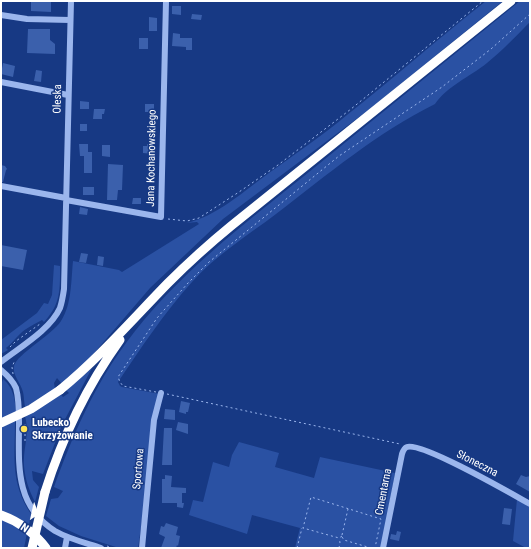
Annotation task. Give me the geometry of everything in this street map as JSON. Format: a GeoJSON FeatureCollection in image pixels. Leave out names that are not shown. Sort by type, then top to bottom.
{"type":"FeatureCollection","features":[{"type":"Feature","properties":{"kind":"highway"},"geometry":{"type":"LineString","coordinates":[[1,423],[31,409],[60,390],[101,354],[183,268],[231,226],[511,1]]}},
{"type":"Feature","properties":{"kind":"highway"},"geometry":{"type":"LineString","coordinates":[[32,548],[45,492],[64,440],[86,395],[110,354],[146,308]]}},
{"type":"Feature","properties":{"kind":"highway"},"geometry":{"type":"LineString","coordinates":[[1,515],[29,529],[41,540],[46,548]]}},
{"type":"Feature","properties":{"kind":"street","name":"Oleska"},"geometry":{"type":"LineString","coordinates":[[1,362],[45,328],[53,319],[60,308],[64,289],[71,1]]}},
{"type":"Feature","properties":{"kind":"street","name":"Jana Kochanowskiego"},"geometry":{"type":"LineString","coordinates":[[66,199],[161,218],[166,1]]}},
{"type":"Feature","properties":{"kind":"street"},"geometry":{"type":"LineString","coordinates":[[1,15],[27,19],[70,20]]}},
{"type":"Feature","properties":{"kind":"street"},"geometry":{"type":"LineString","coordinates":[[1,82],[68,95]]}},
{"type":"Feature","properties":{"kind":"street"},"geometry":{"type":"LineString","coordinates":[[1,186],[66,199]]}},
{"type":"Feature","properties":{"kind":"street"},"geometry":{"type":"LineString","coordinates":[[1,370],[14,383],[17,392],[19,412],[18,469],[24,496],[44,523],[55,531],[67,537],[101,548]]}},
{"type":"Feature","properties":{"kind":"street","name":"Sportowa"},"geometry":{"type":"LineString","coordinates":[[142,548],[154,420],[162,393]]}},
{"type":"Feature","properties":{"kind":"street","name":"Cmentarna"},"geometry":{"type":"LineString","coordinates":[[383,548],[402,454],[404,449],[407,447],[412,447]]}},
{"type":"Feature","properties":{"kind":"street","name":"Słoneczna"},"geometry":{"type":"LineString","coordinates":[[412,447],[421,449],[459,466],[530,504]]}},
{"type":"Feature","properties":{"kind":"street"},"geometry":{"type":"LineString","coordinates":[[64,548],[67,537]]}},
{"type":"Feature","properties":{"kind":"path"},"geometry":{"type":"LineString","coordinates":[[161,218],[187,221],[207,214],[278,165],[352,109],[483,1]]}},
{"type":"Feature","properties":{"kind":"path"},"geometry":{"type":"LineString","coordinates":[[412,447],[124,386],[118,377],[157,318],[209,262],[339,156],[442,87],[491,49],[530,14]]}},
{"type":"Feature","properties":{"kind":"path"},"geometry":{"type":"LineString","coordinates":[[297,548],[311,497],[381,519],[375,548]]}},
{"type":"Feature","properties":{"kind":"path"},"geometry":{"type":"LineString","coordinates":[[344,540],[342,536],[348,508]]}},
{"type":"Feature","properties":{"kind":"path"},"geometry":{"type":"LineString","coordinates":[[303,528],[339,538],[342,536]]}},
{"type":"Feature","properties":{"kind":"path"},"geometry":{"type":"LineString","coordinates":[[339,538],[339,548]]}},
{"type":"Feature","properties":{"kind":"path"},"geometry":{"type":"LineString","coordinates":[[340,542],[344,540],[371,548]]}},
{"type":"Feature","properties":{"kind":"shaded area"},"geometry":{"type":"Polygon","coordinates":[[[486,1],[503,1],[371,108],[223,219],[150,288],[89,359],[62,384],[57,378],[54,383],[55,389],[25,407],[23,392],[15,376],[14,366],[21,356],[57,326],[65,314],[69,300],[73,261],[119,270],[122,272],[199,224],[197,222],[186,223],[197,220],[219,209],[318,138],[486,1]]]}},
{"type":"Feature","properties":{"kind":"shaded area"},"geometry":{"type":"Polygon","coordinates":[[[520,1],[530,1],[530,22],[498,54],[481,68],[452,87],[435,104],[414,115],[373,141],[221,254],[201,272],[162,318],[118,382],[122,387],[160,394],[138,548],[119,548],[81,536],[59,526],[46,516],[51,499],[58,498],[63,491],[54,487],[68,449],[94,394],[114,359],[166,295],[235,231],[520,1]]]}},
{"type":"Feature","properties":{"kind":"shaded area"},"geometry":{"type":"Polygon","coordinates":[[[54,265],[60,266],[60,274],[57,302],[54,309],[44,322],[42,320],[25,330],[6,348],[8,350],[1,354],[1,340],[37,313],[44,303],[48,304],[52,295],[54,265]]]}},
{"type":"Feature","properties":{"kind":"shaded area"},"geometry":{"type":"Polygon","coordinates":[[[92,368],[62,425],[43,474],[32,471],[33,480],[39,487],[35,502],[25,471],[24,459],[27,429],[25,416],[60,394],[63,397],[69,393],[66,390],[92,368]]]}},
{"type":"Feature","properties":{"kind":"shaded area"},"geometry":{"type":"Polygon","coordinates":[[[3,379],[12,390],[16,413],[1,420],[1,381],[2,382],[3,379]]]}},
{"type":"Feature","properties":{"kind":"shaded area"},"geometry":{"type":"Polygon","coordinates":[[[15,421],[15,469],[24,503],[31,514],[29,525],[20,519],[1,511],[1,427],[15,421]]]}},
{"type":"Feature","properties":{"kind":"shaded area"},"geometry":{"type":"Polygon","coordinates":[[[239,442],[279,453],[275,467],[314,478],[320,457],[395,473],[381,548],[295,548],[300,528],[252,515],[247,534],[189,515],[193,500],[203,502],[213,462],[229,467],[232,455],[239,442]]]}},
{"type":"Feature","properties":{"kind":"shaded area"},"geometry":{"type":"Polygon","coordinates":[[[517,499],[530,507],[530,548],[526,548],[513,541],[517,499]]]}},
{"type":"Feature","properties":{"kind":"shaded area"},"geometry":{"type":"Polygon","coordinates":[[[1,519],[27,533],[24,548],[1,548],[1,519]]]}},
{"type":"Feature","properties":{"kind":"building"},"geometry":{"type":"Polygon","coordinates":[[[31,1],[51,1],[51,12],[31,11],[31,1]]]}},
{"type":"Feature","properties":{"kind":"building"},"geometry":{"type":"Polygon","coordinates":[[[172,6],[181,6],[181,15],[172,14],[172,6]]]}},
{"type":"Feature","properties":{"kind":"building"},"geometry":{"type":"Polygon","coordinates":[[[192,14],[202,15],[201,20],[191,19],[192,14]]]}},
{"type":"Feature","properties":{"kind":"building"},"geometry":{"type":"Polygon","coordinates":[[[149,17],[157,18],[157,31],[149,31],[149,17]]]}},
{"type":"Feature","properties":{"kind":"building"},"geometry":{"type":"Polygon","coordinates":[[[28,29],[50,29],[50,40],[55,44],[55,54],[27,53],[28,29]]]}},
{"type":"Feature","properties":{"kind":"building"},"geometry":{"type":"Polygon","coordinates":[[[173,33],[180,34],[180,38],[192,38],[192,50],[186,50],[186,47],[172,46],[173,33]]]}},
{"type":"Feature","properties":{"kind":"building"},"geometry":{"type":"Polygon","coordinates":[[[139,38],[148,38],[148,49],[139,49],[139,38]]]}},
{"type":"Feature","properties":{"kind":"building"},"geometry":{"type":"Polygon","coordinates":[[[3,63],[15,66],[13,77],[1,74],[3,63]]]}},
{"type":"Feature","properties":{"kind":"building"},"geometry":{"type":"Polygon","coordinates":[[[36,70],[42,71],[41,82],[34,81],[36,70]]]}},
{"type":"Feature","properties":{"kind":"building"},"geometry":{"type":"Polygon","coordinates":[[[80,101],[89,102],[89,109],[80,109],[80,101]]]}},
{"type":"Feature","properties":{"kind":"building"},"geometry":{"type":"Polygon","coordinates":[[[145,104],[154,104],[154,112],[145,112],[145,104]]]}},
{"type":"Feature","properties":{"kind":"building"},"geometry":{"type":"Polygon","coordinates":[[[94,109],[105,109],[104,114],[102,114],[102,119],[93,119],[94,109]]]}},
{"type":"Feature","properties":{"kind":"building"},"geometry":{"type":"Polygon","coordinates":[[[80,124],[87,124],[87,131],[80,131],[80,124]]]}},
{"type":"Feature","properties":{"kind":"building"},"geometry":{"type":"Polygon","coordinates":[[[79,144],[88,144],[88,152],[92,152],[92,173],[84,173],[84,156],[80,156],[79,144]]]}},
{"type":"Feature","properties":{"kind":"building"},"geometry":{"type":"Polygon","coordinates":[[[147,144],[151,144],[151,149],[154,149],[154,154],[143,153],[143,146],[147,146],[147,144]]]}},
{"type":"Feature","properties":{"kind":"building"},"geometry":{"type":"Polygon","coordinates":[[[102,145],[110,145],[110,157],[102,156],[102,145]]]}},
{"type":"Feature","properties":{"kind":"building"},"geometry":{"type":"Polygon","coordinates":[[[108,164],[123,165],[122,190],[118,190],[117,200],[107,200],[108,164]]]}},
{"type":"Feature","properties":{"kind":"building"},"geometry":{"type":"Polygon","coordinates":[[[1,165],[5,166],[7,169],[3,182],[1,182],[1,165]]]}},
{"type":"Feature","properties":{"kind":"building"},"geometry":{"type":"Polygon","coordinates":[[[83,187],[94,187],[94,195],[83,195],[83,187]]]}},
{"type":"Feature","properties":{"kind":"building"},"geometry":{"type":"Polygon","coordinates":[[[133,198],[141,198],[141,204],[132,204],[133,198]]]}},
{"type":"Feature","properties":{"kind":"building"},"geometry":{"type":"Polygon","coordinates":[[[80,207],[88,209],[87,215],[79,214],[80,207]]]}},
{"type":"Feature","properties":{"kind":"building"},"geometry":{"type":"Polygon","coordinates":[[[1,245],[27,250],[23,270],[1,266],[1,245]]]}},
{"type":"Feature","properties":{"kind":"building"},"geometry":{"type":"Polygon","coordinates":[[[81,253],[88,254],[86,263],[79,262],[81,253]]]}},
{"type":"Feature","properties":{"kind":"building"},"geometry":{"type":"Polygon","coordinates":[[[98,256],[104,257],[103,266],[97,265],[98,256]]]}},
{"type":"Feature","properties":{"kind":"building"},"geometry":{"type":"Polygon","coordinates":[[[181,401],[190,403],[186,414],[179,412],[181,401]]]}},
{"type":"Feature","properties":{"kind":"building"},"geometry":{"type":"Polygon","coordinates":[[[165,409],[175,410],[175,420],[164,419],[165,409]]]}},
{"type":"Feature","properties":{"kind":"building"},"geometry":{"type":"Polygon","coordinates":[[[178,422],[188,424],[188,434],[176,430],[178,422]]]}},
{"type":"Feature","properties":{"kind":"building"},"geometry":{"type":"Polygon","coordinates":[[[164,428],[172,428],[172,465],[162,465],[164,428]]]}},
{"type":"Feature","properties":{"kind":"building"},"geometry":{"type":"Polygon","coordinates":[[[165,475],[172,476],[171,487],[186,488],[186,493],[182,493],[182,503],[184,503],[183,508],[177,507],[177,503],[162,503],[162,479],[165,479],[165,475]]]}},
{"type":"Feature","properties":{"kind":"building"},"geometry":{"type":"Polygon","coordinates":[[[521,475],[526,477],[530,476],[530,492],[516,484],[521,475]]]}},
{"type":"Feature","properties":{"kind":"building"},"geometry":{"type":"Polygon","coordinates":[[[504,508],[512,509],[510,525],[502,524],[504,508]]]}},
{"type":"Feature","properties":{"kind":"building"},"geometry":{"type":"Polygon","coordinates":[[[166,523],[178,527],[176,535],[180,536],[178,546],[177,545],[176,548],[161,548],[165,537],[159,534],[161,526],[164,527],[166,523]]]}},
{"type":"Feature","properties":{"kind":"building"},"geometry":{"type":"Polygon","coordinates":[[[397,531],[401,532],[399,541],[390,539],[391,534],[396,535],[397,531]]]}},
{"type":"Feature","properties":{"kind":"place","name":"Lubecko Skrzyżowanie"},"geometry":{"type":"Point","coordinates":[24,429]}}]}
